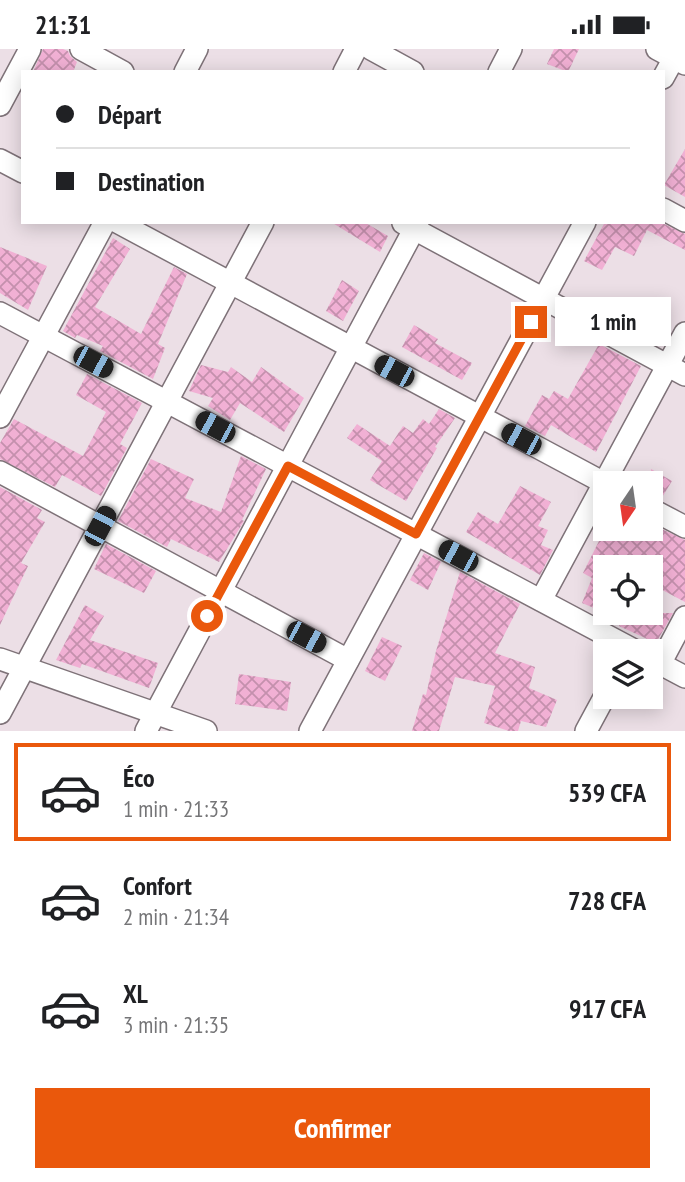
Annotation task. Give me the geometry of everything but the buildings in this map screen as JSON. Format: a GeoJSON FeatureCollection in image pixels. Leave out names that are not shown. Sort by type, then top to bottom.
{"type":"FeatureCollection","features":[{"type":"Feature","properties":{"kind":"street"},"geometry":{"type":"LineString","coordinates":[[0,105],[30,49]]}},
{"type":"Feature","properties":{"kind":"street"},"geometry":{"type":"LineString","coordinates":[[81,49],[119,70]]}},
{"type":"Feature","properties":{"kind":"street"},"geometry":{"type":"LineString","coordinates":[[186,70],[197,49]]}},
{"type":"Feature","properties":{"kind":"street"},"geometry":{"type":"LineString","coordinates":[[345,70],[356,49]]}},
{"type":"Feature","properties":{"kind":"street"},"geometry":{"type":"LineString","coordinates":[[371,49],[409,70]]}},
{"type":"Feature","properties":{"kind":"street"},"geometry":{"type":"LineString","coordinates":[[500,70],[511,49]]}},
{"type":"Feature","properties":{"kind":"street"},"geometry":{"type":"LineString","coordinates":[[665,74],[674,55]]}},
{"type":"Feature","properties":{"kind":"street"},"geometry":{"type":"LineString","coordinates":[[0,160],[21,171]]}},
{"type":"Feature","properties":{"kind":"street"},"geometry":{"type":"LineString","coordinates":[[665,210],[685,221]]}},
{"type":"Feature","properties":{"kind":"street"},"geometry":{"type":"LineString","coordinates":[[0,417],[104,224]]}},
{"type":"Feature","properties":{"kind":"street"},"geometry":{"type":"LineString","coordinates":[[121,224],[593,478]]}},
{"type":"Feature","properties":{"kind":"street"},"geometry":{"type":"LineString","coordinates":[[0,713],[262,224]]}},
{"type":"Feature","properties":{"kind":"street"},"geometry":{"type":"LineString","coordinates":[[310,730],[584,224]]}},
{"type":"Feature","properties":{"kind":"street"},"geometry":{"type":"LineString","coordinates":[[151,722],[351,348],[412,225],[676,370]]}},
{"type":"Feature","properties":{"kind":"street"},"geometry":{"type":"LineString","coordinates":[[0,313],[611,639]]}},
{"type":"Feature","properties":{"kind":"street"},"geometry":{"type":"LineString","coordinates":[[613,471],[676,370],[685,333]]}},
{"type":"Feature","properties":{"kind":"street"},"geometry":{"type":"LineString","coordinates":[[0,473],[348,660]]}},
{"type":"Feature","properties":{"kind":"street"},"geometry":{"type":"LineString","coordinates":[[541,600],[593,506]]}},
{"type":"Feature","properties":{"kind":"street"},"geometry":{"type":"LineString","coordinates":[[663,515],[685,527]]}},
{"type":"Feature","properties":{"kind":"street"},"geometry":{"type":"LineString","coordinates":[[663,650],[685,617]]}},
{"type":"Feature","properties":{"kind":"street"},"geometry":{"type":"LineString","coordinates":[[0,659],[151,722],[206,730]]}},
{"type":"Feature","properties":{"kind":"street"},"geometry":{"type":"LineString","coordinates":[[663,665],[685,677]]}},
{"type":"Feature","properties":{"kind":"street"},"geometry":{"type":"LineString","coordinates":[[586,730],[598,709]]}},
{"type":"Feature","properties":{"kind":"route"},"geometry":{"type":"LineString","coordinates":[[207,616],[288,466],[416,534],[531,322]]}}]}
